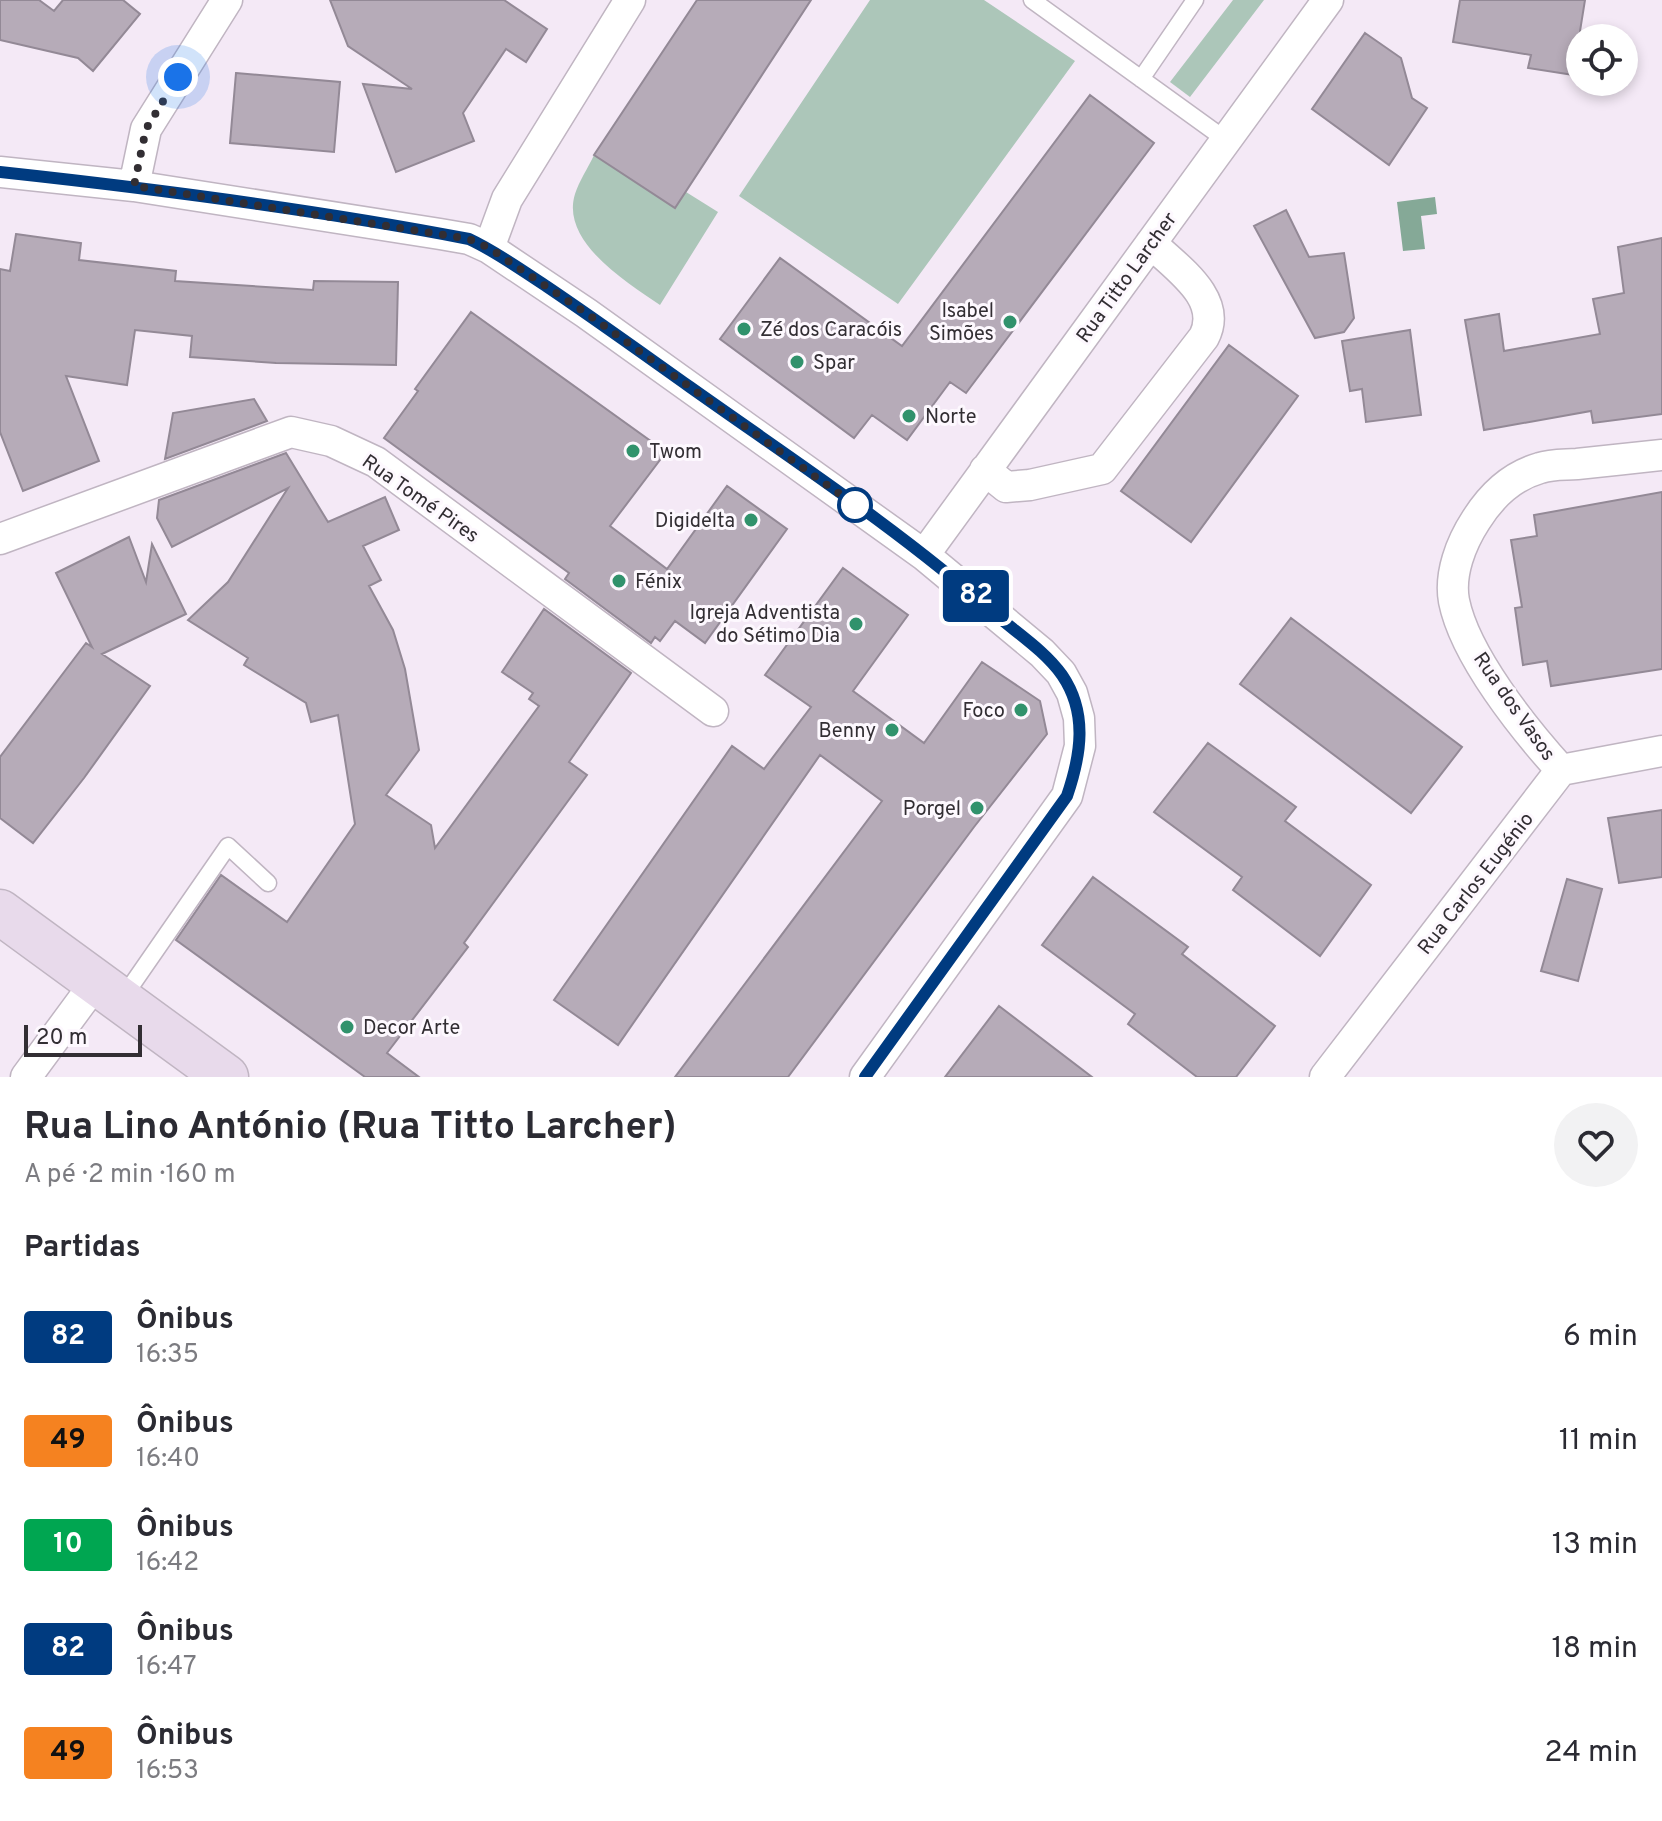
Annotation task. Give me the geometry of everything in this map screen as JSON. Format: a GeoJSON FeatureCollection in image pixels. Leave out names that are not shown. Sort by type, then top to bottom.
{"type":"FeatureCollection","features":[{"type":"Feature","properties":{"kind":"main road"},"geometry":{"type":"LineString","coordinates":[[0,912],[226,1077]]}},
{"type":"Feature","properties":{"kind":"street"},"geometry":{"type":"LineString","coordinates":[[134,186],[146,129],[227,0]]}},
{"type":"Feature","properties":{"kind":"street"},"geometry":{"type":"LineString","coordinates":[[489,248],[507,199],[630,0]]}},
{"type":"Feature","properties":{"kind":"street","name":"Rua Titto Larcher"},"geometry":{"type":"LineString","coordinates":[[924,555],[1328,0]]}},
{"type":"Feature","properties":{"kind":"street"},"geometry":{"type":"LineString","coordinates":[[0,172],[134,186],[469,239],[489,248],[586,313],[924,555],[1042,653],[1061,673],[1072,693],[1079,718],[1080,746],[1067,796],[865,1077]]}},
{"type":"Feature","properties":{"kind":"street"},"geometry":{"type":"LineString","coordinates":[[985,470],[1006,487],[1030,485],[1102,469],[1204,337],[1211,317],[1207,302],[1151,243]]}},
{"type":"Feature","properties":{"kind":"street","name":"Rua Tomé Pires"},"geometry":{"type":"LineString","coordinates":[[0,539],[291,432],[331,441],[376,462],[713,711]]}},
{"type":"Feature","properties":{"kind":"street","name":"Rua dos Vasos"},"geometry":{"type":"LineString","coordinates":[[1561,770],[1536,743],[1514,712],[1467,637],[1454,600],[1457,559],[1465,538],[1488,502],[1519,476],[1542,467],[1662,455]]}},
{"type":"Feature","properties":{"kind":"street"},"geometry":{"type":"LineString","coordinates":[[1561,770],[1662,751]]}},
{"type":"Feature","properties":{"kind":"street","name":"Rua Carlos Eugénio"},"geometry":{"type":"LineString","coordinates":[[1325,1077],[1561,770]]}},
{"type":"Feature","properties":{"kind":"street"},"geometry":{"type":"LineString","coordinates":[[26,1077],[108,991]]}},
{"type":"Feature","properties":{"kind":"lane"},"geometry":{"type":"LineString","coordinates":[[1032,0],[1226,140]]}},
{"type":"Feature","properties":{"kind":"lane"},"geometry":{"type":"LineString","coordinates":[[1141,79],[1195,0]]}},
{"type":"Feature","properties":{"kind":"lane"},"geometry":{"type":"LineString","coordinates":[[108,991],[228,846],[268,883]]}},
{"type":"Feature","properties":{"kind":"shaded area"},"geometry":{"type":"Polygon","coordinates":[[[870,0],[984,0],[1075,61],[898,304],[739,196],[870,0]]]}},
{"type":"Feature","properties":{"kind":"shaded area"},"geometry":{"type":"Polygon","coordinates":[[[1233,0],[1264,0],[1190,97],[1170,82],[1233,0]]]}},
{"type":"Feature","properties":{"kind":"shaded area"},"geometry":{"type":"Polygon","coordinates":[[[594,155],[675,208],[686,192],[718,212],[660,305],[615,273],[587,244],[577,228],[573,212],[575,194],[594,155]]]}},
{"type":"Feature","properties":{"kind":"shaded area"},"geometry":{"type":"Polygon","coordinates":[[[1435,197],[1437,214],[1421,216],[1425,249],[1403,251],[1397,202],[1435,197]]]}},
{"type":"Feature","properties":{"kind":"building"},"geometry":{"type":"Polygon","coordinates":[[[0,0],[39,0],[54,11],[63,0],[123,0],[140,14],[93,71],[78,58],[0,40],[0,0]]]}},
{"type":"Feature","properties":{"kind":"building"},"geometry":{"type":"Polygon","coordinates":[[[330,0],[504,0],[547,29],[526,62],[506,49],[463,113],[474,141],[396,172],[363,84],[412,89],[348,46],[330,0]]]}},
{"type":"Feature","properties":{"kind":"building"},"geometry":{"type":"Polygon","coordinates":[[[697,0],[811,0],[675,208],[594,155],[697,0]]]}},
{"type":"Feature","properties":{"kind":"building"},"geometry":{"type":"Polygon","coordinates":[[[1460,0],[1585,0],[1581,24],[1566,24],[1566,74],[1528,68],[1531,55],[1453,42],[1460,0]]]}},
{"type":"Feature","properties":{"kind":"building"},"geometry":{"type":"Polygon","coordinates":[[[1365,33],[1401,58],[1412,98],[1427,108],[1389,165],[1312,109],[1365,33]]]}},
{"type":"Feature","properties":{"kind":"building"},"geometry":{"type":"Polygon","coordinates":[[[236,73],[340,82],[334,152],[230,143],[236,73]]]}},
{"type":"Feature","properties":{"kind":"building"},"geometry":{"type":"Polygon","coordinates":[[[1090,95],[1154,143],[966,393],[950,382],[907,440],[872,415],[854,438],[720,339],[780,258],[902,346],[1090,95]]]}},
{"type":"Feature","properties":{"kind":"building"},"geometry":{"type":"Polygon","coordinates":[[[1286,210],[1309,257],[1344,253],[1354,318],[1344,332],[1315,338],[1254,226],[1286,210]]]}},
{"type":"Feature","properties":{"kind":"building"},"geometry":{"type":"Polygon","coordinates":[[[16,234],[81,243],[79,260],[176,271],[175,281],[313,290],[314,281],[398,282],[396,365],[276,363],[190,357],[192,336],[135,330],[127,385],[66,376],[99,461],[23,491],[0,432],[0,269],[10,271],[16,234]]]}},
{"type":"Feature","properties":{"kind":"building"},"geometry":{"type":"Polygon","coordinates":[[[1662,238],[1662,414],[1593,423],[1591,411],[1484,430],[1465,320],[1499,314],[1504,351],[1600,334],[1593,299],[1624,293],[1618,247],[1662,238]]]}},
{"type":"Feature","properties":{"kind":"building"},"geometry":{"type":"Polygon","coordinates":[[[471,312],[666,452],[610,526],[667,569],[727,486],[787,529],[705,643],[675,621],[660,641],[655,637],[651,643],[565,579],[569,573],[384,438],[471,312]]]}},
{"type":"Feature","properties":{"kind":"building"},"geometry":{"type":"Polygon","coordinates":[[[1410,330],[1421,415],[1366,422],[1362,389],[1350,391],[1342,341],[1410,330]]]}},
{"type":"Feature","properties":{"kind":"building"},"geometry":{"type":"Polygon","coordinates":[[[1229,345],[1298,396],[1191,542],[1121,491],[1229,345]]]}},
{"type":"Feature","properties":{"kind":"building"},"geometry":{"type":"Polygon","coordinates":[[[254,399],[267,421],[165,459],[173,413],[254,399]]]}},
{"type":"Feature","properties":{"kind":"building"},"geometry":{"type":"Polygon","coordinates":[[[286,453],[328,522],[385,497],[399,530],[363,546],[381,580],[369,586],[393,630],[405,669],[419,750],[386,795],[431,825],[435,848],[539,706],[529,699],[533,693],[502,672],[544,609],[631,673],[569,762],[587,775],[464,943],[468,947],[387,1053],[419,1077],[365,1077],[176,940],[221,875],[287,922],[355,824],[338,715],[311,722],[306,703],[244,665],[248,658],[188,620],[228,582],[288,488],[172,547],[157,518],[159,500],[286,453]]]}},
{"type":"Feature","properties":{"kind":"building"},"geometry":{"type":"Polygon","coordinates":[[[1662,492],[1662,669],[1551,686],[1547,661],[1523,665],[1515,608],[1522,607],[1511,540],[1537,536],[1534,515],[1662,492]]]}},
{"type":"Feature","properties":{"kind":"building"},"geometry":{"type":"Polygon","coordinates":[[[129,537],[146,582],[152,544],[186,614],[102,654],[150,686],[33,843],[0,818],[0,757],[86,643],[92,647],[56,573],[129,537]]]}},
{"type":"Feature","properties":{"kind":"building"},"geometry":{"type":"Polygon","coordinates":[[[843,568],[908,615],[853,691],[924,743],[982,662],[1040,701],[1047,734],[788,1077],[675,1077],[882,801],[820,755],[618,1045],[554,1000],[732,746],[764,769],[811,707],[765,675],[843,568]]]}},
{"type":"Feature","properties":{"kind":"building"},"geometry":{"type":"Polygon","coordinates":[[[1291,618],[1462,747],[1411,813],[1240,684],[1291,618]]]}},
{"type":"Feature","properties":{"kind":"building"},"geometry":{"type":"Polygon","coordinates":[[[1208,743],[1296,807],[1285,821],[1371,885],[1320,956],[1233,890],[1242,877],[1154,812],[1208,743]]]}},
{"type":"Feature","properties":{"kind":"building"},"geometry":{"type":"Polygon","coordinates":[[[1662,810],[1662,877],[1619,883],[1608,818],[1662,810]]]}},
{"type":"Feature","properties":{"kind":"building"},"geometry":{"type":"Polygon","coordinates":[[[1093,877],[1188,947],[1182,954],[1275,1026],[1236,1077],[1197,1077],[1128,1024],[1135,1014],[1042,945],[1093,877]]]}},
{"type":"Feature","properties":{"kind":"building"},"geometry":{"type":"Polygon","coordinates":[[[1567,879],[1602,889],[1578,981],[1541,971],[1567,879]]]}},
{"type":"Feature","properties":{"kind":"building"},"geometry":{"type":"Polygon","coordinates":[[[999,1006],[1092,1077],[945,1077],[999,1006]]]}},
{"type":"Feature","properties":{"kind":"bus line","name":"82"},"geometry":{"type":"LineString","coordinates":[[0,172],[134,186],[318,214],[469,239],[489,248],[833,488],[924,555],[1042,653],[1061,673],[1072,693],[1079,718],[1080,746],[1067,796],[865,1077]]}},
{"type":"Feature","properties":{"kind":"place","name":"Isabel Simões"},"geometry":{"type":"Point","coordinates":[1010,322]}},
{"type":"Feature","properties":{"kind":"place","name":"Zé dos Caracóis"},"geometry":{"type":"Point","coordinates":[744,329]}},
{"type":"Feature","properties":{"kind":"place","name":"Spar"},"geometry":{"type":"Point","coordinates":[797,362]}},
{"type":"Feature","properties":{"kind":"place","name":"Norte"},"geometry":{"type":"Point","coordinates":[909,416]}},
{"type":"Feature","properties":{"kind":"place","name":"Twom"},"geometry":{"type":"Point","coordinates":[633,451]}},
{"type":"Feature","properties":{"kind":"place","name":"Digidelta"},"geometry":{"type":"Point","coordinates":[751,520]}},
{"type":"Feature","properties":{"kind":"place","name":"Fénix"},"geometry":{"type":"Point","coordinates":[619,581]}},
{"type":"Feature","properties":{"kind":"place","name":"Igreja Adventista do Sétimo Dia"},"geometry":{"type":"Point","coordinates":[856,624]}},
{"type":"Feature","properties":{"kind":"place","name":"Foco"},"geometry":{"type":"Point","coordinates":[1021,710]}},
{"type":"Feature","properties":{"kind":"place","name":"Benny"},"geometry":{"type":"Point","coordinates":[892,730]}},
{"type":"Feature","properties":{"kind":"place","name":"Porgel"},"geometry":{"type":"Point","coordinates":[977,808]}},
{"type":"Feature","properties":{"kind":"place","name":"Decor Arte"},"geometry":{"type":"Point","coordinates":[347,1027]}},
{"type":"Feature","properties":{"kind":"route"},"geometry":{"type":"LineString","coordinates":[[178,77],[146,129],[134,186],[469,239],[489,248],[586,313],[855,505]]}}]}
